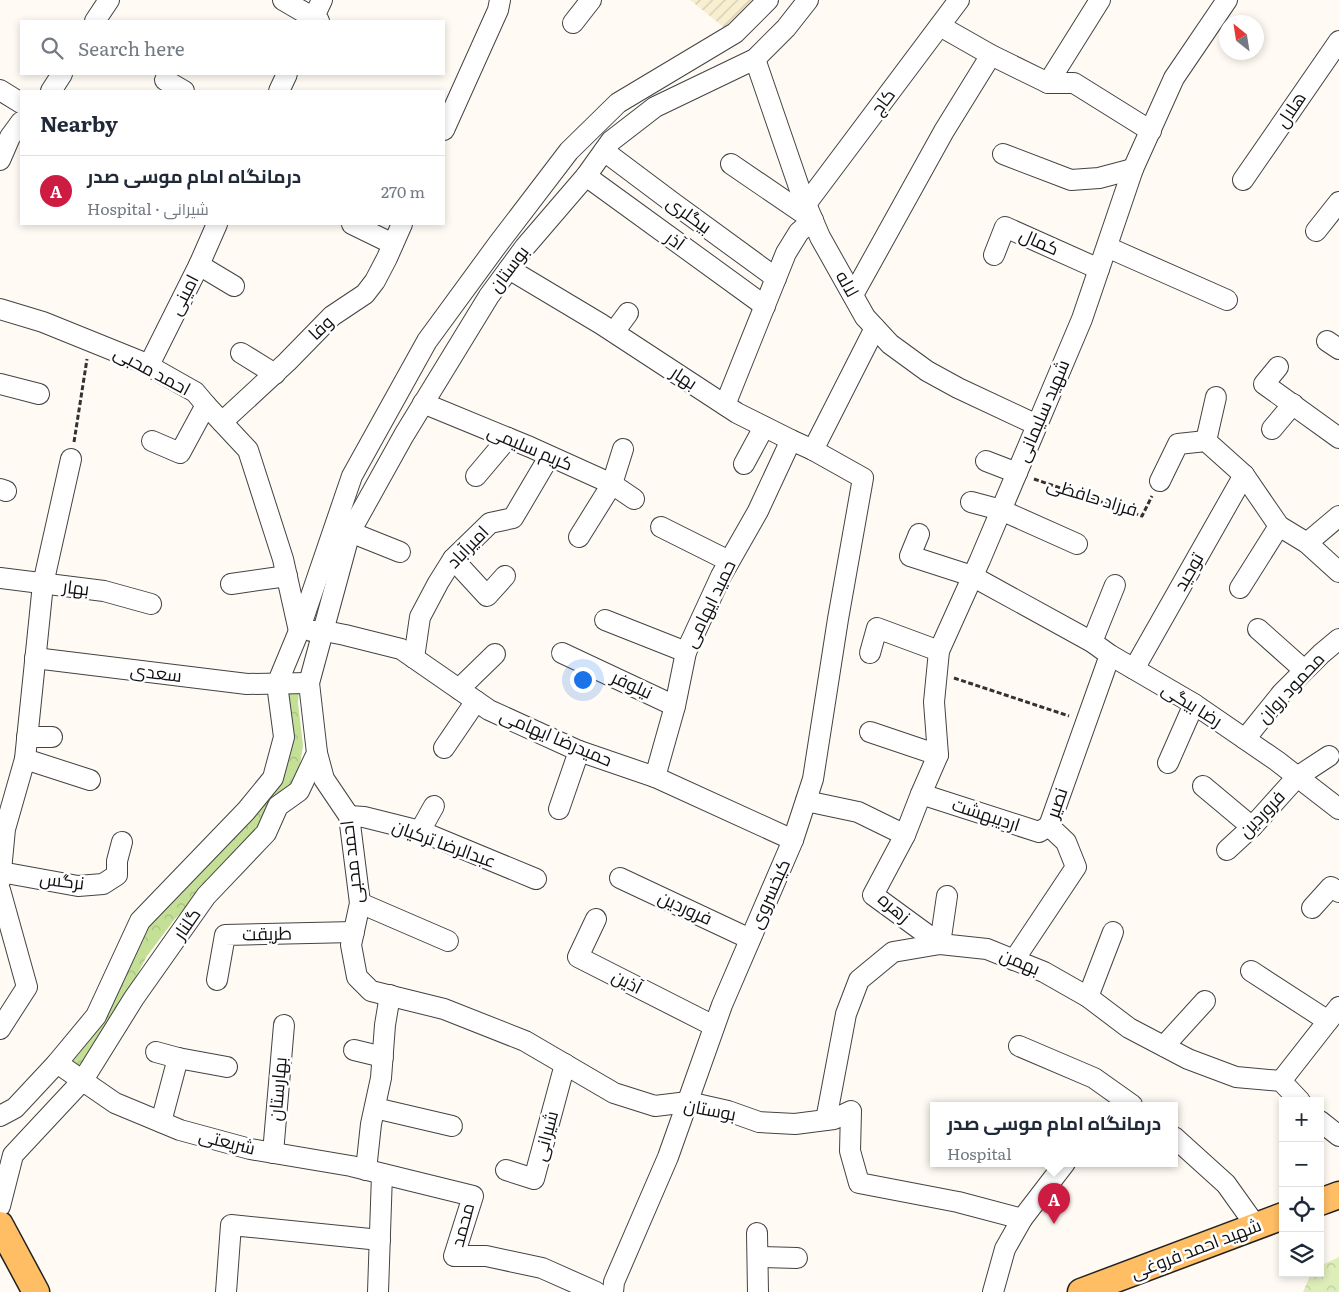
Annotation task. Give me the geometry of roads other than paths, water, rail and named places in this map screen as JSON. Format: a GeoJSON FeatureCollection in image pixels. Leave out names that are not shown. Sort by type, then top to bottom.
{"type":"FeatureCollection","features":[{"type":"Feature","properties":{"kind":"main road"},"geometry":{"type":"LineString","coordinates":[[1324,1201],[1339,1195]]}},
{"type":"Feature","properties":{"kind":"main road","name":"شهید احمد فروغی"},"geometry":{"type":"LineString","coordinates":[[1081,1292],[1279,1217]]}},
{"type":"Feature","properties":{"kind":"main road"},"geometry":{"type":"LineString","coordinates":[[0,1226],[36,1292]]}},
{"type":"Feature","properties":{"kind":"street"},"geometry":{"type":"LineString","coordinates":[[97,20],[109,0]]}},
{"type":"Feature","properties":{"kind":"street"},"geometry":{"type":"LineString","coordinates":[[283,0],[315,20],[322,0]]}},
{"type":"Feature","properties":{"kind":"street"},"geometry":{"type":"LineString","coordinates":[[445,128],[498,10],[500,0]]}},
{"type":"Feature","properties":{"kind":"street"},"geometry":{"type":"LineString","coordinates":[[573,23],[591,0]]}},
{"type":"Feature","properties":{"kind":"street","name":"بوستان"},"geometry":{"type":"LineString","coordinates":[[299,631],[352,476],[427,342],[498,244],[570,151],[618,102],[735,33],[768,0]]}},
{"type":"Feature","properties":{"kind":"street","name":"بوستان"},"geometry":{"type":"LineString","coordinates":[[325,631],[350,532],[423,403],[489,296],[525,248],[586,176],[611,141],[655,107],[755,59],[786,28],[808,0]]}},
{"type":"Feature","properties":{"kind":"street","name":"کاج"},"geometry":{"type":"LineString","coordinates":[[726,405],[786,253],[809,212],[959,0]]}},
{"type":"Feature","properties":{"kind":"street"},"geometry":{"type":"LineString","coordinates":[[1048,83],[1100,0]]}},
{"type":"Feature","properties":{"kind":"street","name":"شهید سلیمانی"},"geometry":{"type":"LineString","coordinates":[[905,836],[938,755],[934,702],[938,651],[1001,510],[1082,319],[1134,169],[1174,78],[1227,0]]}},
{"type":"Feature","properties":{"kind":"street"},"geometry":{"type":"LineString","coordinates":[[940,26],[991,55],[1048,83],[1074,83],[1151,131]]}},
{"type":"Feature","properties":{"kind":"street","name":"هلال"},"geometry":{"type":"LineString","coordinates":[[1243,180],[1339,41]]}},
{"type":"Feature","properties":{"kind":"street"},"geometry":{"type":"LineString","coordinates":[[854,294],[944,131],[991,55]]}},
{"type":"Feature","properties":{"kind":"street","name":"لاله"},"geometry":{"type":"LineString","coordinates":[[755,59],[809,212],[820,237],[854,294],[865,317],[890,344],[927,372],[1037,425]]}},
{"type":"Feature","properties":{"kind":"street"},"geometry":{"type":"LineString","coordinates":[[52,90],[61,75]]}},
{"type":"Feature","properties":{"kind":"street"},"geometry":{"type":"LineString","coordinates":[[279,90],[287,75]]}},
{"type":"Feature","properties":{"kind":"street"},"geometry":{"type":"LineString","coordinates":[[165,80],[182,90]]}},
{"type":"Feature","properties":{"kind":"street"},"geometry":{"type":"LineString","coordinates":[[0,90],[20,102]]}},
{"type":"Feature","properties":{"kind":"street"},"geometry":{"type":"LineString","coordinates":[[0,160],[18,135]]}},
{"type":"Feature","properties":{"kind":"street","name":"بیگلری"},"geometry":{"type":"LineString","coordinates":[[604,151],[776,278]]}},
{"type":"Feature","properties":{"kind":"street"},"geometry":{"type":"LineString","coordinates":[[1003,154],[1071,180],[1099,178],[1134,169]]}},
{"type":"Feature","properties":{"kind":"street"},"geometry":{"type":"LineString","coordinates":[[732,164],[809,212]]}},
{"type":"Feature","properties":{"kind":"street","name":"آذر"},"geometry":{"type":"LineString","coordinates":[[586,176],[764,306]]}},
{"type":"Feature","properties":{"kind":"street"},"geometry":{"type":"LineString","coordinates":[[1316,231],[1339,202]]}},
{"type":"Feature","properties":{"kind":"street","name":"امینی"},"geometry":{"type":"LineString","coordinates":[[149,365],[199,265],[217,225]]}},
{"type":"Feature","properties":{"kind":"street"},"geometry":{"type":"LineString","coordinates":[[354,225],[393,244]]}},
{"type":"Feature","properties":{"kind":"street","name":"وفا"},"geometry":{"type":"LineString","coordinates":[[222,422],[275,374],[332,316],[366,294],[375,281],[402,225]]}},
{"type":"Feature","properties":{"kind":"street","name":"کمال"},"geometry":{"type":"LineString","coordinates":[[994,255],[1005,227],[1099,269]]}},
{"type":"Feature","properties":{"kind":"street"},"geometry":{"type":"LineString","coordinates":[[1107,247],[1227,300]]}},
{"type":"Feature","properties":{"kind":"street"},"geometry":{"type":"LineString","coordinates":[[199,265],[234,286]]}},
{"type":"Feature","properties":{"kind":"street","name":"بهار"},"geometry":{"type":"LineString","coordinates":[[509,269],[614,332],[737,413],[813,450],[863,478]]}},
{"type":"Feature","properties":{"kind":"street","name":"احمد محبی"},"geometry":{"type":"LineString","coordinates":[[0,309],[44,322],[149,365],[195,392],[248,450],[283,559],[299,631]]}},
{"type":"Feature","properties":{"kind":"street"},"geometry":{"type":"LineString","coordinates":[[614,332],[628,313]]}},
{"type":"Feature","properties":{"kind":"street"},"geometry":{"type":"LineString","coordinates":[[813,450],[875,328]]}},
{"type":"Feature","properties":{"kind":"street"},"geometry":{"type":"LineString","coordinates":[[242,353],[275,374]]}},
{"type":"Feature","properties":{"kind":"street"},"geometry":{"type":"LineString","coordinates":[[1278,367],[1264,384],[1339,438]]}},
{"type":"Feature","properties":{"kind":"street"},"geometry":{"type":"LineString","coordinates":[[0,384],[39,394]]}},
{"type":"Feature","properties":{"kind":"street"},"geometry":{"type":"LineString","coordinates":[[1206,441],[1216,397]]}},
{"type":"Feature","properties":{"kind":"street","name":"کریم سلیمی"},"geometry":{"type":"LineString","coordinates":[[423,403],[612,484],[634,498]]}},
{"type":"Feature","properties":{"kind":"street"},"geometry":{"type":"LineString","coordinates":[[152,441],[180,453],[206,404]]}},
{"type":"Feature","properties":{"kind":"street"},"geometry":{"type":"LineString","coordinates":[[1272,429],[1293,404]]}},
{"type":"Feature","properties":{"kind":"street"},"geometry":{"type":"LineString","coordinates":[[744,464],[764,426]]}},
{"type":"Feature","properties":{"kind":"street"},"geometry":{"type":"LineString","coordinates":[[476,476],[508,438]]}},
{"type":"Feature","properties":{"kind":"street","name":"حمید ایهامی"},"geometry":{"type":"LineString","coordinates":[[655,777],[675,706],[686,652],[721,576],[758,511],[791,440]]}},
{"type":"Feature","properties":{"kind":"street"},"geometry":{"type":"LineString","coordinates":[[1160,481],[1178,444],[1206,441],[1244,475],[1279,526],[1307,543],[1339,572]]}},
{"type":"Feature","properties":{"kind":"street"},"geometry":{"type":"LineString","coordinates":[[579,537],[612,484],[623,449]]}},
{"type":"Feature","properties":{"kind":"street","name":"امیرآباد"},"geometry":{"type":"LineString","coordinates":[[414,658],[420,617],[453,558],[490,523],[513,518],[549,456]]}},
{"type":"Feature","properties":{"kind":"street"},"geometry":{"type":"LineString","coordinates":[[0,1029],[27,986],[0,881],[2,829],[25,759],[43,584],[71,460]]}},
{"type":"Feature","properties":{"kind":"street"},"geometry":{"type":"LineString","coordinates":[[986,461],[1017,473]]}},
{"type":"Feature","properties":{"kind":"street","name":"توحید"},"geometry":{"type":"LineString","coordinates":[[1134,669],[1244,475]]}},
{"type":"Feature","properties":{"kind":"street","name":"کیخسروی"},"geometry":{"type":"LineString","coordinates":[[613,1292],[614,1282],[668,1157],[722,1005],[794,840],[813,779],[863,478]]}},
{"type":"Feature","properties":{"kind":"street"},"geometry":{"type":"LineString","coordinates":[[972,502],[1001,510],[1077,544]]}},
{"type":"Feature","properties":{"kind":"street"},"geometry":{"type":"LineString","coordinates":[[1307,543],[1339,516]]}},
{"type":"Feature","properties":{"kind":"street"},"geometry":{"type":"LineString","coordinates":[[1240,588],[1279,526]]}},
{"type":"Feature","properties":{"kind":"street"},"geometry":{"type":"LineString","coordinates":[[661,527],[729,561]]}},
{"type":"Feature","properties":{"kind":"street"},"geometry":{"type":"LineString","coordinates":[[350,532],[400,552]]}},
{"type":"Feature","properties":{"kind":"street","name":"رضا بیگی"},"geometry":{"type":"LineString","coordinates":[[919,534],[910,556],[972,576],[1092,642],[1110,655],[1194,704],[1245,739],[1339,809]]}},
{"type":"Feature","properties":{"kind":"street"},"geometry":{"type":"LineString","coordinates":[[453,558],[487,596],[505,576]]}},
{"type":"Feature","properties":{"kind":"street"},"geometry":{"type":"LineString","coordinates":[[232,584],[287,576]]}},
{"type":"Feature","properties":{"kind":"street","name":"بهار"},"geometry":{"type":"LineString","coordinates":[[0,578],[104,591],[152,604]]}},
{"type":"Feature","properties":{"kind":"street"},"geometry":{"type":"LineString","coordinates":[[1092,642],[1115,584]]}},
{"type":"Feature","properties":{"kind":"street"},"geometry":{"type":"LineString","coordinates":[[605,620],[686,652]]}},
{"type":"Feature","properties":{"kind":"street"},"geometry":{"type":"LineString","coordinates":[[870,653],[877,628],[938,651]]}},
{"type":"Feature","properties":{"kind":"street"},"geometry":{"type":"LineString","coordinates":[[1258,628],[1304,670]]}},
{"type":"Feature","properties":{"kind":"street"},"geometry":{"type":"LineString","coordinates":[[277,684],[299,631]]}},
{"type":"Feature","properties":{"kind":"street","name":"حمیدرضا ایهامی"},"geometry":{"type":"LineString","coordinates":[[299,631],[325,631],[401,649],[489,710],[579,751],[655,777],[794,840]]}},
{"type":"Feature","properties":{"kind":"street"},"geometry":{"type":"LineString","coordinates":[[317,753],[310,683],[325,631]]}},
{"type":"Feature","properties":{"kind":"street","name":"محمود روان"},"geometry":{"type":"LineString","coordinates":[[1245,739],[1282,693],[1304,670],[1339,639]]}},
{"type":"Feature","properties":{"kind":"street","name":"نیلوفر"},"geometry":{"type":"LineString","coordinates":[[562,653],[675,706]]}},
{"type":"Feature","properties":{"kind":"street"},"geometry":{"type":"LineString","coordinates":[[459,689],[495,654]]}},
{"type":"Feature","properties":{"kind":"street","name":"نصیر"},"geometry":{"type":"LineString","coordinates":[[1014,960],[1076,867],[1066,842],[1049,826],[1110,655]]}},
{"type":"Feature","properties":{"kind":"street","name":"سعدی"},"geometry":{"type":"LineString","coordinates":[[35,658],[247,684],[310,683]]}},
{"type":"Feature","properties":{"kind":"street","name":"گلنار"},"geometry":{"type":"LineString","coordinates":[[0,1116],[15,1108],[57,1063],[96,1016],[140,921],[246,811],[273,778],[284,737],[277,684]]}},
{"type":"Feature","properties":{"kind":"street"},"geometry":{"type":"LineString","coordinates":[[444,748],[476,701]]}},
{"type":"Feature","properties":{"kind":"street"},"geometry":{"type":"LineString","coordinates":[[1168,763],[1194,704]]}},
{"type":"Feature","properties":{"kind":"street"},"geometry":{"type":"LineString","coordinates":[[870,732],[938,755]]}},
{"type":"Feature","properties":{"kind":"street"},"geometry":{"type":"LineString","coordinates":[[27,737],[52,737]]}},
{"type":"Feature","properties":{"kind":"street"},"geometry":{"type":"LineString","coordinates":[[559,809],[579,751]]}},
{"type":"Feature","properties":{"kind":"street","name":"احمد محبی"},"geometry":{"type":"LineString","coordinates":[[317,753],[324,779],[349,816],[360,903],[351,945],[357,977]]}},
{"type":"Feature","properties":{"kind":"street","name":"گلنار"},"geometry":{"type":"LineString","coordinates":[[0,1206],[13,1155],[83,1080],[134,998],[206,896],[266,833],[278,806],[299,791],[317,753]]}},
{"type":"Feature","properties":{"kind":"street","name":"فروردین"},"geometry":{"type":"LineString","coordinates":[[1227,850],[1252,827],[1297,777],[1329,756]]}},
{"type":"Feature","properties":{"kind":"street"},"geometry":{"type":"LineString","coordinates":[[25,759],[90,780]]}},
{"type":"Feature","properties":{"kind":"street"},"geometry":{"type":"LineString","coordinates":[[1203,786],[1252,827]]}},
{"type":"Feature","properties":{"kind":"street","name":"اردیبهشت"},"geometry":{"type":"LineString","coordinates":[[921,794],[1039,832],[1049,826]]}},
{"type":"Feature","properties":{"kind":"street"},"geometry":{"type":"LineString","coordinates":[[806,801],[858,812],[905,836]]}},
{"type":"Feature","properties":{"kind":"street"},"geometry":{"type":"LineString","coordinates":[[420,831],[434,806]]}},
{"type":"Feature","properties":{"kind":"street","name":"عبدالرضا ترکیان"},"geometry":{"type":"LineString","coordinates":[[349,816],[364,817],[420,831],[536,879]]}},
{"type":"Feature","properties":{"kind":"street","name":"زهره"},"geometry":{"type":"LineString","coordinates":[[905,836],[873,895],[940,944]]}},
{"type":"Feature","properties":{"kind":"street","name":"نرگس"},"geometry":{"type":"LineString","coordinates":[[0,881],[78,886],[102,884],[117,875],[117,861],[122,842]]}},
{"type":"Feature","properties":{"kind":"street","name":"فروردین"},"geometry":{"type":"LineString","coordinates":[[620,878],[750,939]]}},
{"type":"Feature","properties":{"kind":"street"},"geometry":{"type":"LineString","coordinates":[[1312,908],[1331,887],[1339,892]]}},
{"type":"Feature","properties":{"kind":"street"},"geometry":{"type":"LineString","coordinates":[[940,944],[947,896]]}},
{"type":"Feature","properties":{"kind":"street"},"geometry":{"type":"LineString","coordinates":[[360,903],[448,941]]}},
{"type":"Feature","properties":{"kind":"street","name":"آذین"},"geometry":{"type":"LineString","coordinates":[[596,919],[578,957],[714,1026]]}},
{"type":"Feature","properties":{"kind":"street","name":"طریقت"},"geometry":{"type":"LineString","coordinates":[[217,980],[224,935],[354,932]]}},
{"type":"Feature","properties":{"kind":"street"},"geometry":{"type":"LineString","coordinates":[[1088,998],[1114,932]]}},
{"type":"Feature","properties":{"kind":"street","name":"بهمن"},"geometry":{"type":"LineString","coordinates":[[826,1120],[846,1014],[859,980],[893,952],[940,944],[987,949],[1044,972],[1088,998],[1129,1028],[1188,1059],[1236,1077],[1281,1081]]}},
{"type":"Feature","properties":{"kind":"street"},"geometry":{"type":"LineString","coordinates":[[1251,971],[1334,1014],[1281,1081],[1296,1097]]}},
{"type":"Feature","properties":{"kind":"street","name":"بوستان"},"geometry":{"type":"LineString","coordinates":[[357,977],[371,991],[444,1009],[525,1041],[614,1093],[654,1106],[688,1102],[728,1111],[759,1122],[795,1124],[834,1120],[851,1111],[850,1151],[859,1183],[958,1202],[1022,1219]]}},
{"type":"Feature","properties":{"kind":"street"},"geometry":{"type":"LineString","coordinates":[[378,1292],[380,1240],[371,1124],[381,1078],[390,995]]}},
{"type":"Feature","properties":{"kind":"street"},"geometry":{"type":"LineString","coordinates":[[1164,1046],[1205,1001]]}},
{"type":"Feature","properties":{"kind":"street","name":"بهارستان"},"geometry":{"type":"LineString","coordinates":[[273,1153],[284,1025]]}},
{"type":"Feature","properties":{"kind":"street"},"geometry":{"type":"LineString","coordinates":[[1019,1046],[1094,1078],[1128,1102]]}},
{"type":"Feature","properties":{"kind":"street"},"geometry":{"type":"LineString","coordinates":[[354,1050],[383,1057]]}},
{"type":"Feature","properties":{"kind":"street"},"geometry":{"type":"LineString","coordinates":[[156,1052],[227,1067]]}},
{"type":"Feature","properties":{"kind":"street"},"geometry":{"type":"LineString","coordinates":[[160,1122],[178,1058]]}},
{"type":"Feature","properties":{"kind":"street","name":"شریعتی"},"geometry":{"type":"LineString","coordinates":[[57,1063],[115,1103],[180,1130],[250,1149],[351,1166],[374,1172]]}},
{"type":"Feature","properties":{"kind":"street","name":"شیرانی"},"geometry":{"type":"LineString","coordinates":[[506,1170],[534,1179],[565,1064]]}},
{"type":"Feature","properties":{"kind":"street"},"geometry":{"type":"LineString","coordinates":[[375,1108],[452,1126]]}},
{"type":"Feature","properties":{"kind":"street"},"geometry":{"type":"LineString","coordinates":[[1324,1124],[1339,1136]]}},
{"type":"Feature","properties":{"kind":"street"},"geometry":{"type":"LineString","coordinates":[[1178,1141],[1226,1184],[1256,1226]]}},
{"type":"Feature","properties":{"kind":"street"},"geometry":{"type":"LineString","coordinates":[[993,1292],[1005,1249],[1022,1219],[1062,1167]]}},
{"type":"Feature","properties":{"kind":"street","name":"محمد"},"geometry":{"type":"LineString","coordinates":[[374,1172],[473,1196],[454,1256],[486,1256],[542,1268],[596,1292]]}},
{"type":"Feature","properties":{"kind":"street"},"geometry":{"type":"LineString","coordinates":[[1324,1209],[1339,1203]]}},
{"type":"Feature","properties":{"kind":"street"},"geometry":{"type":"LineString","coordinates":[[226,1292],[231,1225],[380,1240]]}},
{"type":"Feature","properties":{"kind":"street","name":"شهید احمد فروغی"},"geometry":{"type":"LineString","coordinates":[[1103,1292],[1279,1226]]}},
{"type":"Feature","properties":{"kind":"street"},"geometry":{"type":"LineString","coordinates":[[757,1233],[758,1292]]}},
{"type":"Feature","properties":{"kind":"street"},"geometry":{"type":"LineString","coordinates":[[758,1257],[797,1258]]}},
{"type":"Feature","properties":{"kind":"place","name":"درمانگاه امام موسی صدر"},"geometry":{"type":"Point","coordinates":[1054,1224]}}]}
